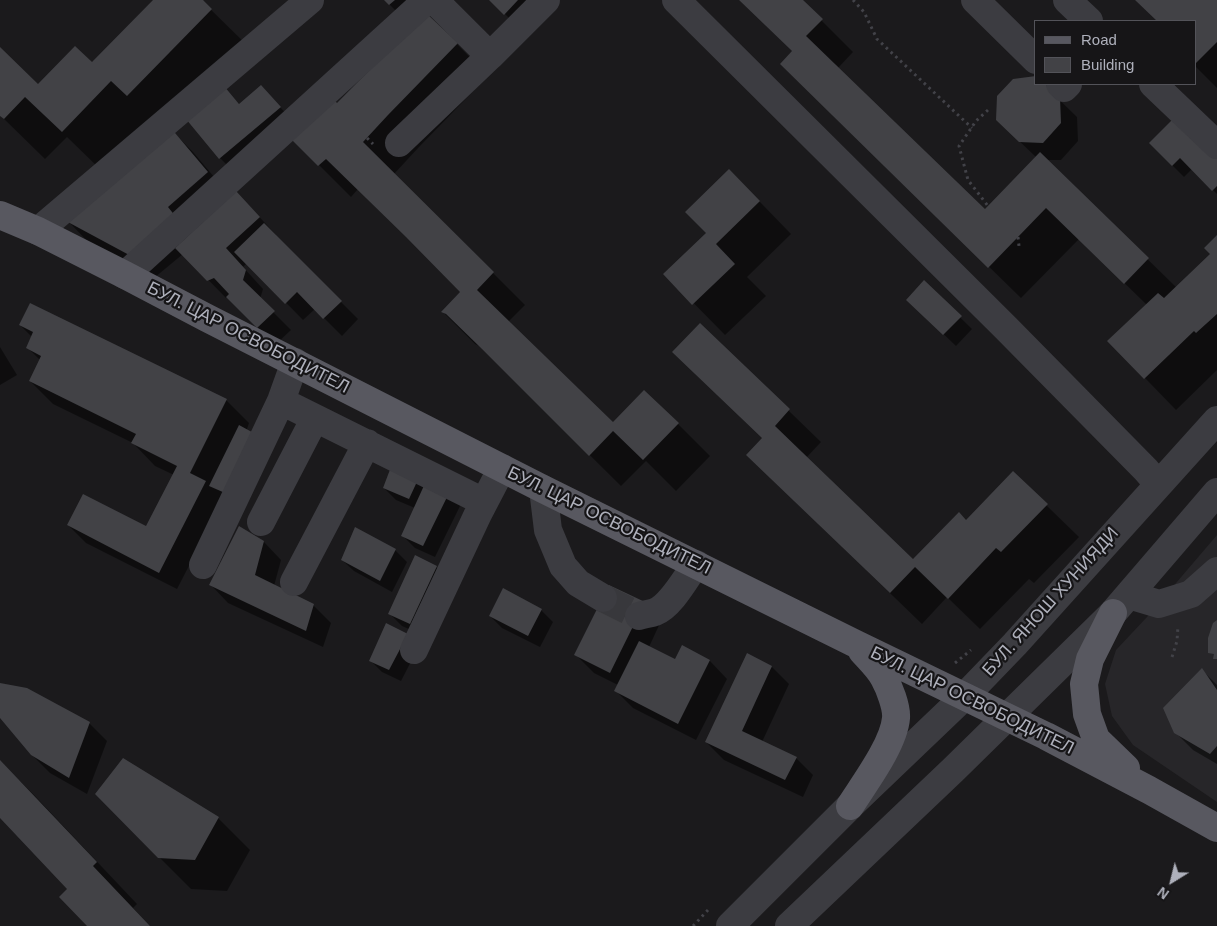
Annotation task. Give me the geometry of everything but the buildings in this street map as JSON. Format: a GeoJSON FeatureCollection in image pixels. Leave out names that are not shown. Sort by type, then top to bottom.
{"type":"FeatureCollection","features":[{"type":"Feature","properties":{"kind":"main road","name":"БУЛ. ЦАР ОСВОБОДИТЕЛ"},"geometry":{"type":"LineString","coordinates":[[0,215],[38,231],[543,489],[1055,741],[1217,828]]}},
{"type":"Feature","properties":{"kind":"main road"},"geometry":{"type":"LineString","coordinates":[[1121,604],[1090,659],[1084,684],[1087,714],[1096,739],[1149,790]]}},
{"type":"Feature","properties":{"kind":"main road"},"geometry":{"type":"LineString","coordinates":[[850,806],[879,760],[891,736],[896,717],[892,696],[884,677],[856,644]]}},
{"type":"Feature","properties":{"kind":"street"},"geometry":{"type":"LineString","coordinates":[[38,231],[309,0]]}},
{"type":"Feature","properties":{"kind":"street"},"geometry":{"type":"LineString","coordinates":[[125,275],[427,0]]}},
{"type":"Feature","properties":{"kind":"street"},"geometry":{"type":"LineString","coordinates":[[434,0],[490,56]]}},
{"type":"Feature","properties":{"kind":"street"},"geometry":{"type":"LineString","coordinates":[[399,143],[546,0]]}},
{"type":"Feature","properties":{"kind":"street"},"geometry":{"type":"LineString","coordinates":[[676,0],[1006,328],[1158,484]]}},
{"type":"Feature","properties":{"kind":"street"},"geometry":{"type":"LineString","coordinates":[[975,0],[1034,58]]}},
{"type":"Feature","properties":{"kind":"street"},"geometry":{"type":"LineString","coordinates":[[1067,0],[1088,20]]}},
{"type":"Feature","properties":{"kind":"street"},"geometry":{"type":"LineString","coordinates":[[1154,85],[1217,145]]}},
{"type":"Feature","properties":{"kind":"street"},"geometry":{"type":"LineString","coordinates":[[202,565],[281,401],[295,362]]}},
{"type":"Feature","properties":{"kind":"street"},"geometry":{"type":"LineString","coordinates":[[281,401],[484,502]]}},
{"type":"Feature","properties":{"kind":"street"},"geometry":{"type":"LineString","coordinates":[[261,522],[315,418]]}},
{"type":"Feature","properties":{"kind":"street","name":"БУЛ. ЯНОШ ХУНИЯДИ"},"geometry":{"type":"LineString","coordinates":[[730,926],[964,696],[1014,644],[1217,420]]}},
{"type":"Feature","properties":{"kind":"street"},"geometry":{"type":"LineString","coordinates":[[294,582],[367,443]]}},
{"type":"Feature","properties":{"kind":"street"},"geometry":{"type":"LineString","coordinates":[[414,650],[502,468]]}},
{"type":"Feature","properties":{"kind":"street"},"geometry":{"type":"LineString","coordinates":[[543,489],[548,530],[563,566],[578,582],[603,598]]}},
{"type":"Feature","properties":{"kind":"street"},"geometry":{"type":"LineString","coordinates":[[789,926],[1007,717],[1121,604],[1217,492]]}},
{"type":"Feature","properties":{"kind":"street"},"geometry":{"type":"LineString","coordinates":[[639,616],[656,612],[664,606],[674,596],[696,564]]}},
{"type":"Feature","properties":{"kind":"street"},"geometry":{"type":"LineString","coordinates":[[1121,604],[1159,604],[1191,594],[1217,571]]}},
{"type":"Feature","properties":{"kind":"path"},"geometry":{"type":"LineString","coordinates":[[853,0],[864,12],[877,39],[972,128]]}},
{"type":"Feature","properties":{"kind":"path"},"geometry":{"type":"LineString","coordinates":[[988,110],[976,121],[959,146],[968,180],[988,206]]}},
{"type":"Feature","properties":{"kind":"path"},"geometry":{"type":"LineString","coordinates":[[1018,237],[1018,246]]}},
{"type":"Feature","properties":{"kind":"path"},"geometry":{"type":"LineString","coordinates":[[1172,657],[1177,641],[1178,624]]}},
{"type":"Feature","properties":{"kind":"shaded area"},"geometry":{"type":"Polygon","coordinates":[[[1217,535],[1217,802],[1133,745],[1112,716],[1105,684],[1116,650],[1147,617],[1217,535]]]}},
{"type":"Feature","properties":{"kind":"tunnel"},"geometry":{"type":"LineString","coordinates":[[603,598],[639,616]]}}]}
